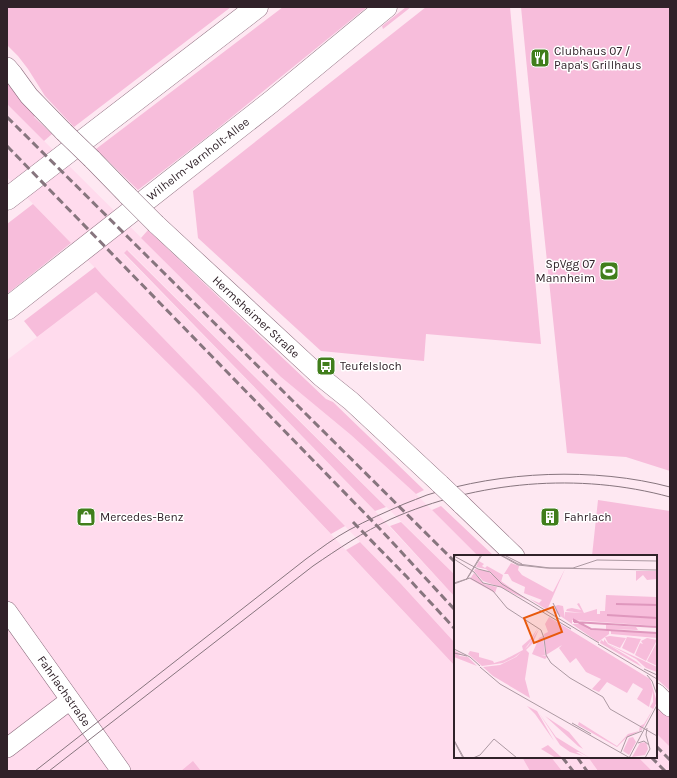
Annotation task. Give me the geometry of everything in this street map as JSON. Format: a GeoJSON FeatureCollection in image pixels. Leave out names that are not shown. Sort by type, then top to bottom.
{"type":"FeatureCollection","features":[{"type":"Feature","properties":{"kind":"main road"},"geometry":{"type":"LineString","coordinates":[[7,199],[257,7]]}},
{"type":"Feature","properties":{"kind":"main road","name":"Wilhelm-Varnholt-Allee"},"geometry":{"type":"LineString","coordinates":[[7,309],[271,102],[386,7]]}},
{"type":"Feature","properties":{"kind":"street","name":"Hermsheimer Straße"},"geometry":{"type":"LineString","coordinates":[[7,67],[29,96],[156,224],[321,377],[356,406],[514,555]]}},
{"type":"Feature","properties":{"kind":"street","name":"Fahrlachstraße"},"geometry":{"type":"LineString","coordinates":[[7,611],[121,771]]}},
{"type":"Feature","properties":{"kind":"street"},"geometry":{"type":"LineString","coordinates":[[657,694],[670,707]]}},
{"type":"Feature","properties":{"kind":"street"},"geometry":{"type":"LineString","coordinates":[[7,748],[70,700]]}},
{"type":"Feature","properties":{"kind":"shaded area"},"geometry":{"type":"Polygon","coordinates":[[[7,7],[231,7],[74,127],[45,96],[28,69],[7,45],[7,7]]]}},
{"type":"Feature","properties":{"kind":"shaded area"},"geometry":{"type":"Polygon","coordinates":[[[283,7],[367,7],[207,137],[138,190],[96,149],[283,7]]]}},
{"type":"Feature","properties":{"kind":"shaded area"},"geometry":{"type":"Polygon","coordinates":[[[406,7],[411,7],[383,29],[382,26],[406,7]]]}},
{"type":"Feature","properties":{"kind":"shaded area"},"geometry":{"type":"Polygon","coordinates":[[[426,7],[510,7],[541,344],[426,334],[424,361],[321,351],[198,238],[193,191],[426,7]]]}},
{"type":"Feature","properties":{"kind":"shaded area","name":"SpVgg 07 Mannheim"},"geometry":{"type":"Polygon","coordinates":[[[521,7],[670,7],[670,471],[626,457],[567,453],[521,7]]]}},
{"type":"Feature","properties":{"kind":"shaded area"},"geometry":{"type":"Polygon","coordinates":[[[7,80],[36,114],[34,117],[52,134],[44,141],[7,104],[7,80]]]}},
{"type":"Feature","properties":{"kind":"shaded area"},"geometry":{"type":"Polygon","coordinates":[[[7,104],[281,377],[351,435],[416,494],[477,555],[454,555],[454,574],[128,250],[124,254],[375,511],[454,596],[454,642],[401,584],[7,177],[7,104]]]}},
{"type":"Feature","properties":{"kind":"shaded area"},"geometry":{"type":"Polygon","coordinates":[[[33,204],[71,243],[7,294],[7,224],[33,204]]]}},
{"type":"Feature","properties":{"kind":"shaded area"},"geometry":{"type":"Polygon","coordinates":[[[148,230],[326,399],[333,402],[424,490],[416,494],[351,435],[281,377],[141,238],[148,230]]]}},
{"type":"Feature","properties":{"kind":"shaded area"},"geometry":{"type":"Polygon","coordinates":[[[127,250],[386,507],[375,511],[124,253],[127,250]]]}},
{"type":"Feature","properties":{"kind":"shaded area"},"geometry":{"type":"Polygon","coordinates":[[[95,267],[345,526],[331,534],[198,393],[96,292],[37,337],[24,321],[95,267]]]}},
{"type":"Feature","properties":{"kind":"shaded area"},"geometry":{"type":"Polygon","coordinates":[[[96,292],[198,393],[454,665],[454,758],[523,758],[530,771],[7,771],[7,360],[96,292]]]}},
{"type":"Feature","properties":{"kind":"shaded area"},"geometry":{"type":"Polygon","coordinates":[[[598,500],[670,511],[670,691],[657,679],[657,555],[592,555],[598,500]]]}},
{"type":"Feature","properties":{"kind":"shaded area"},"geometry":{"type":"Polygon","coordinates":[[[441,506],[493,555],[477,555],[432,510],[441,506]]]}},
{"type":"Feature","properties":{"kind":"shaded area"},"geometry":{"type":"Polygon","coordinates":[[[401,522],[454,574],[454,596],[390,526],[401,522]]]}},
{"type":"Feature","properties":{"kind":"shaded area"},"geometry":{"type":"Polygon","coordinates":[[[360,542],[401,584],[454,642],[454,665],[346,550],[360,542]]]}},
{"type":"Feature","properties":{"kind":"shaded area"},"geometry":{"type":"Polygon","coordinates":[[[657,706],[670,718],[670,747],[657,734],[657,706]]]}},
{"type":"Feature","properties":{"kind":"shaded area"},"geometry":{"type":"Polygon","coordinates":[[[657,734],[670,747],[670,771],[652,771],[639,758],[657,758],[657,734]]]}},
{"type":"Feature","properties":{"kind":"shaded area"},"geometry":{"type":"Polygon","coordinates":[[[523,758],[552,758],[562,771],[530,771],[523,758]]]}},
{"type":"Feature","properties":{"kind":"shaded area"},"geometry":{"type":"Polygon","coordinates":[[[552,758],[589,758],[598,771],[562,771],[552,758]]]}},
{"type":"Feature","properties":{"kind":"shaded area"},"geometry":{"type":"Polygon","coordinates":[[[589,758],[639,758],[652,771],[598,771],[589,758]]]}},
{"type":"Feature","properties":{"kind":"shaded area"},"geometry":{"type":"Polygon","coordinates":[[[193,761],[201,771],[181,771],[193,761]]]}},
{"type":"Feature","properties":{"kind":"tram line"},"geometry":{"type":"LineString","coordinates":[[35,771],[306,559],[343,533],[383,513],[427,495],[456,487],[486,481],[548,474],[611,476],[670,487]]}},
{"type":"Feature","properties":{"kind":"tram line"},"geometry":{"type":"LineString","coordinates":[[49,771],[313,566],[341,547],[391,519],[424,506],[458,496],[529,484],[564,483],[600,485],[635,489],[670,497]]}},
{"type":"Feature","properties":{"kind":"railway"},"geometry":{"type":"LineString","coordinates":[[7,117],[454,561]]}},
{"type":"Feature","properties":{"kind":"railway"},"geometry":{"type":"LineString","coordinates":[[7,146],[381,530],[454,609]]}},
{"type":"Feature","properties":{"kind":"railway"},"geometry":{"type":"LineString","coordinates":[[353,522],[454,628]]}},
{"type":"Feature","properties":{"kind":"railway"},"geometry":{"type":"LineString","coordinates":[[657,747],[670,760]]}},
{"type":"Feature","properties":{"kind":"railway"},"geometry":{"type":"LineString","coordinates":[[563,758],[573,771]]}},
{"type":"Feature","properties":{"kind":"railway"},"geometry":{"type":"LineString","coordinates":[[578,758],[587,771]]}},
{"type":"Feature","properties":{"kind":"railway"},"geometry":{"type":"LineString","coordinates":[[652,758],[665,771]]}},
{"type":"Feature","properties":{"kind":"place","name":"Clubhaus 07 / Papa's Grillhaus"},"geometry":{"type":"Point","coordinates":[540,58]}},
{"type":"Feature","properties":{"kind":"place","name":"SpVgg 07 Mannheim"},"geometry":{"type":"Point","coordinates":[609,271]}},
{"type":"Feature","properties":{"kind":"place","name":"Teufelsloch"},"geometry":{"type":"Point","coordinates":[326,366]}},
{"type":"Feature","properties":{"kind":"place","name":"Mercedes-Benz"},"geometry":{"type":"Point","coordinates":[86,517]}},
{"type":"Feature","properties":{"kind":"place","name":"Fahrlach"},"geometry":{"type":"Point","coordinates":[550,517]}}]}
